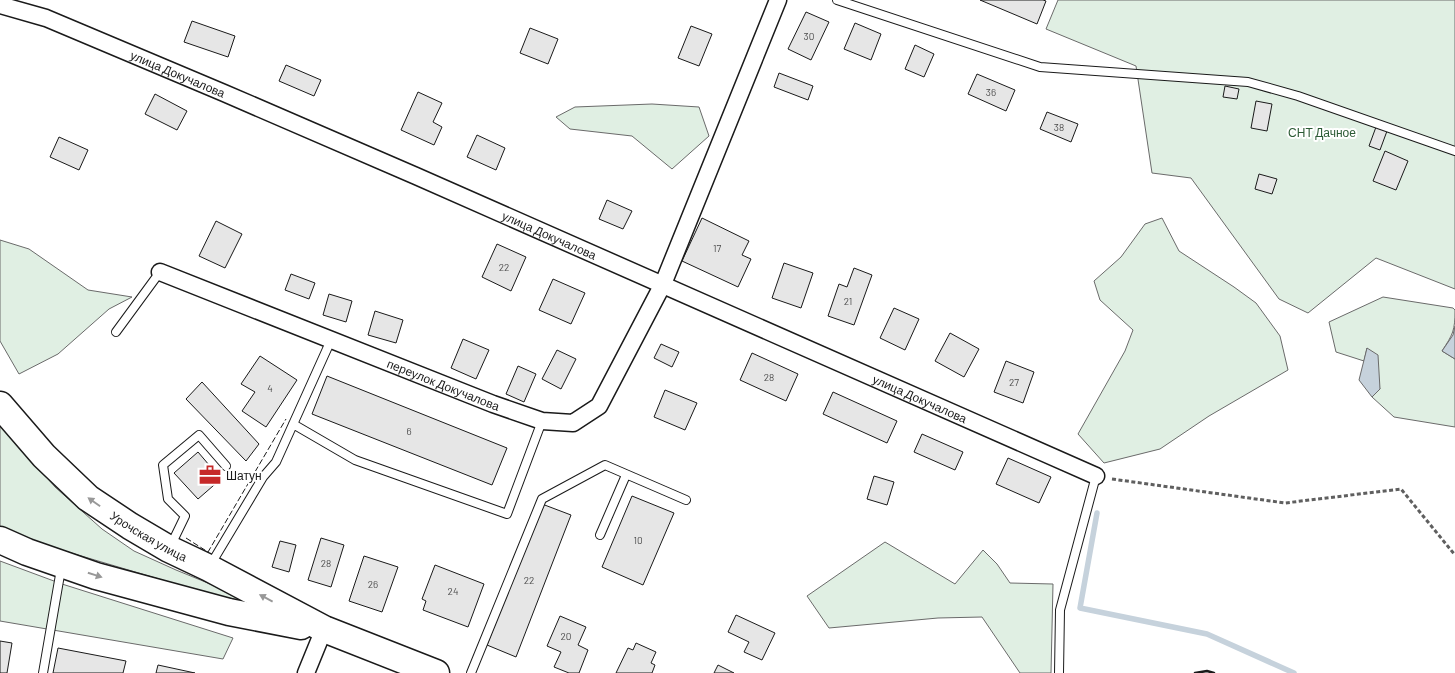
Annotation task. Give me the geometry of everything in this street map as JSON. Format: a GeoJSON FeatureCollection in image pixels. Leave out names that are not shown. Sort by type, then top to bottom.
{"type":"FeatureCollection","features":[{"type":"Feature","properties":{"kind":"main road","name":"Урочская улица"},"geometry":{"type":"LineString","coordinates":[[0,405],[44,456],[88,498],[130,526],[169,549],[324,629],[436,673]]}},
{"type":"Feature","properties":{"kind":"main road","name":"Урочская улица"},"geometry":{"type":"LineString","coordinates":[[0,540],[27,552],[96,576],[229,612],[324,629]]}},
{"type":"Feature","properties":{"kind":"street","name":"переулок Докучалова"},"geometry":{"type":"LineString","coordinates":[[160,272],[493,404],[542,421],[573,423],[598,406],[663,284],[778,0]]}},
{"type":"Feature","properties":{"kind":"street","name":"улица Докучалова"},"geometry":{"type":"LineString","coordinates":[[0,5],[46,18],[224,92],[1096,476]]}},
{"type":"Feature","properties":{"kind":"street"},"geometry":{"type":"LineString","coordinates":[[306,673],[324,629]]}},
{"type":"Feature","properties":{"kind":"lane"},"geometry":{"type":"LineString","coordinates":[[837,0],[1040,68],[1248,82],[1298,96],[1455,151]]}},
{"type":"Feature","properties":{"kind":"lane"},"geometry":{"type":"LineString","coordinates":[[116,332],[160,272]]}},
{"type":"Feature","properties":{"kind":"lane"},"geometry":{"type":"LineString","coordinates":[[209,568],[264,477],[276,462],[331,340]]}},
{"type":"Feature","properties":{"kind":"lane"},"geometry":{"type":"LineString","coordinates":[[292,424],[355,460],[507,514],[542,421]]}},
{"type":"Feature","properties":{"kind":"lane"},"geometry":{"type":"LineString","coordinates":[[169,549],[185,516],[168,499],[163,466],[199,435],[226,466]]}},
{"type":"Feature","properties":{"kind":"lane"},"geometry":{"type":"LineString","coordinates":[[471,673],[542,499],[606,466],[686,500]]}},
{"type":"Feature","properties":{"kind":"lane"},"geometry":{"type":"LineString","coordinates":[[600,535],[626,475]]}},
{"type":"Feature","properties":{"kind":"lane"},"geometry":{"type":"LineString","coordinates":[[1059,673],[1060,610],[1096,476]]}},
{"type":"Feature","properties":{"kind":"lane"},"geometry":{"type":"LineString","coordinates":[[43,673],[62,564]]}},
{"type":"Feature","properties":{"kind":"path"},"geometry":{"type":"LineString","coordinates":[[1096,476],[1285,503],[1401,489],[1455,555]]}},
{"type":"Feature","properties":{"kind":"green space","name":"СНТ Дачное"},"geometry":{"type":"Polygon","coordinates":[[[1058,0],[1455,0],[1455,289],[1376,258],[1308,313],[1279,299],[1191,178],[1152,173],[1136,66],[1046,29],[1058,0]]]}},
{"type":"Feature","properties":{"kind":"green space"},"geometry":{"type":"Polygon","coordinates":[[[652,104],[699,107],[709,136],[672,169],[632,136],[570,129],[556,117],[575,107],[652,104]]]}},
{"type":"Feature","properties":{"kind":"green space"},"geometry":{"type":"Polygon","coordinates":[[[1162,218],[1179,251],[1256,303],[1280,336],[1288,370],[1209,416],[1160,449],[1104,463],[1078,434],[1125,351],[1133,330],[1100,300],[1094,281],[1121,257],[1145,224],[1162,218]]]}},
{"type":"Feature","properties":{"kind":"green space"},"geometry":{"type":"Polygon","coordinates":[[[0,240],[29,249],[88,290],[132,297],[109,309],[58,354],[19,374],[0,341],[0,240]]]}},
{"type":"Feature","properties":{"kind":"green space"},"geometry":{"type":"Polygon","coordinates":[[[1383,297],[1453,308],[1455,310],[1453,332],[1442,351],[1455,359],[1455,427],[1394,417],[1372,397],[1380,389],[1367,348],[1364,361],[1336,352],[1329,322],[1383,297]]]}},
{"type":"Feature","properties":{"kind":"green space"},"geometry":{"type":"Polygon","coordinates":[[[0,423],[55,487],[102,529],[134,551],[269,608],[280,615],[14,536],[0,528],[0,423]]]}},
{"type":"Feature","properties":{"kind":"green space"},"geometry":{"type":"Polygon","coordinates":[[[885,542],[955,584],[983,550],[997,564],[1010,583],[1053,584],[1051,673],[1020,673],[982,617],[938,618],[829,628],[807,596],[885,542]]]}},
{"type":"Feature","properties":{"kind":"green space"},"geometry":{"type":"Polygon","coordinates":[[[0,561],[62,584],[233,638],[223,659],[0,621],[0,561]]]}},
{"type":"Feature","properties":{"kind":"shaded area"},"geometry":{"type":"Polygon","coordinates":[[[1455,326],[1455,359],[1442,351],[1453,335],[1455,326]]]}},
{"type":"Feature","properties":{"kind":"shaded area"},"geometry":{"type":"Polygon","coordinates":[[[1367,348],[1378,355],[1380,389],[1372,397],[1359,380],[1367,348]]]}},
{"type":"Feature","properties":{"kind":"building"},"geometry":{"type":"Polygon","coordinates":[[[980,0],[1043,0],[1046,1],[1037,24],[980,0]]]}},
{"type":"Feature","properties":{"kind":"building"},"geometry":{"type":"Polygon","coordinates":[[[806,12],[829,22],[811,60],[788,49],[806,12]]]}},
{"type":"Feature","properties":{"kind":"building"},"geometry":{"type":"Polygon","coordinates":[[[192,21],[235,36],[228,57],[184,42],[192,21]]]}},
{"type":"Feature","properties":{"kind":"building"},"geometry":{"type":"Polygon","coordinates":[[[855,23],[881,34],[871,60],[844,49],[855,23]]]}},
{"type":"Feature","properties":{"kind":"building"},"geometry":{"type":"Polygon","coordinates":[[[691,26],[712,34],[699,66],[678,58],[691,26]]]}},
{"type":"Feature","properties":{"kind":"building"},"geometry":{"type":"Polygon","coordinates":[[[530,28],[558,39],[548,64],[520,53],[530,28]]]}},
{"type":"Feature","properties":{"kind":"building"},"geometry":{"type":"Polygon","coordinates":[[[915,45],[934,54],[924,77],[905,69],[915,45]]]}},
{"type":"Feature","properties":{"kind":"building"},"geometry":{"type":"Polygon","coordinates":[[[286,65],[321,80],[314,96],[279,81],[286,65]]]}},
{"type":"Feature","properties":{"kind":"building"},"geometry":{"type":"Polygon","coordinates":[[[779,73],[813,86],[808,100],[774,87],[779,73]]]}},
{"type":"Feature","properties":{"kind":"building"},"geometry":{"type":"Polygon","coordinates":[[[977,74],[1015,90],[1006,111],[968,94],[977,74]]]}},
{"type":"Feature","properties":{"kind":"building"},"geometry":{"type":"Polygon","coordinates":[[[1225,86],[1239,89],[1237,99],[1223,97],[1225,86]]]}},
{"type":"Feature","properties":{"kind":"building"},"geometry":{"type":"Polygon","coordinates":[[[418,92],[442,103],[433,122],[442,127],[434,145],[401,130],[418,92]]]}},
{"type":"Feature","properties":{"kind":"building"},"geometry":{"type":"Polygon","coordinates":[[[155,94],[187,111],[177,130],[145,114],[155,94]]]}},
{"type":"Feature","properties":{"kind":"building"},"geometry":{"type":"Polygon","coordinates":[[[1256,101],[1272,104],[1267,131],[1251,128],[1256,101]]]}},
{"type":"Feature","properties":{"kind":"building"},"geometry":{"type":"Polygon","coordinates":[[[1047,112],[1078,124],[1071,142],[1040,129],[1047,112]]]}},
{"type":"Feature","properties":{"kind":"building"},"geometry":{"type":"Polygon","coordinates":[[[1376,127],[1387,131],[1380,150],[1369,146],[1376,127]]]}},
{"type":"Feature","properties":{"kind":"building"},"geometry":{"type":"Polygon","coordinates":[[[477,135],[505,148],[496,170],[467,157],[477,135]]]}},
{"type":"Feature","properties":{"kind":"building"},"geometry":{"type":"Polygon","coordinates":[[[59,137],[88,150],[79,170],[50,157],[59,137]]]}},
{"type":"Feature","properties":{"kind":"building"},"geometry":{"type":"Polygon","coordinates":[[[1385,151],[1408,161],[1396,190],[1373,181],[1385,151]]]}},
{"type":"Feature","properties":{"kind":"building"},"geometry":{"type":"Polygon","coordinates":[[[1259,174],[1277,179],[1272,194],[1255,189],[1259,174]]]}},
{"type":"Feature","properties":{"kind":"building"},"geometry":{"type":"Polygon","coordinates":[[[607,200],[632,211],[623,229],[599,219],[607,200]]]}},
{"type":"Feature","properties":{"kind":"building"},"geometry":{"type":"Polygon","coordinates":[[[702,218],[749,241],[742,255],[751,259],[738,287],[682,261],[702,218]]]}},
{"type":"Feature","properties":{"kind":"building"},"geometry":{"type":"Polygon","coordinates":[[[216,221],[242,234],[225,268],[199,256],[216,221]]]}},
{"type":"Feature","properties":{"kind":"building"},"geometry":{"type":"Polygon","coordinates":[[[497,244],[526,257],[511,291],[482,277],[497,244]]]}},
{"type":"Feature","properties":{"kind":"building"},"geometry":{"type":"Polygon","coordinates":[[[784,263],[813,273],[801,308],[772,298],[784,263]]]}},
{"type":"Feature","properties":{"kind":"building"},"geometry":{"type":"Polygon","coordinates":[[[854,268],[872,275],[854,325],[828,316],[839,284],[847,287],[854,268]]]}},
{"type":"Feature","properties":{"kind":"building"},"geometry":{"type":"Polygon","coordinates":[[[291,274],[315,283],[309,299],[285,290],[291,274]]]}},
{"type":"Feature","properties":{"kind":"building"},"geometry":{"type":"Polygon","coordinates":[[[553,279],[585,293],[571,324],[539,310],[553,279]]]}},
{"type":"Feature","properties":{"kind":"building"},"geometry":{"type":"Polygon","coordinates":[[[329,294],[352,301],[346,322],[323,315],[329,294]]]}},
{"type":"Feature","properties":{"kind":"building"},"geometry":{"type":"Polygon","coordinates":[[[894,308],[919,319],[905,350],[880,338],[894,308]]]}},
{"type":"Feature","properties":{"kind":"building"},"geometry":{"type":"Polygon","coordinates":[[[375,311],[403,320],[396,343],[368,335],[375,311]]]}},
{"type":"Feature","properties":{"kind":"building"},"geometry":{"type":"Polygon","coordinates":[[[950,333],[979,349],[964,377],[935,361],[950,333]]]}},
{"type":"Feature","properties":{"kind":"building"},"geometry":{"type":"Polygon","coordinates":[[[463,339],[489,350],[476,379],[451,368],[463,339]]]}},
{"type":"Feature","properties":{"kind":"building"},"geometry":{"type":"Polygon","coordinates":[[[661,344],[679,352],[672,367],[654,358],[661,344]]]}},
{"type":"Feature","properties":{"kind":"building"},"geometry":{"type":"Polygon","coordinates":[[[557,350],[576,359],[561,389],[542,379],[557,350]]]}},
{"type":"Feature","properties":{"kind":"building"},"geometry":{"type":"Polygon","coordinates":[[[752,353],[798,374],[786,401],[740,380],[752,353]]]}},
{"type":"Feature","properties":{"kind":"building"},"geometry":{"type":"Polygon","coordinates":[[[260,356],[297,380],[266,427],[242,411],[255,392],[241,384],[260,356]]]}},
{"type":"Feature","properties":{"kind":"building"},"geometry":{"type":"Polygon","coordinates":[[[1006,361],[1034,372],[1023,403],[994,392],[1006,361]]]}},
{"type":"Feature","properties":{"kind":"building"},"geometry":{"type":"Polygon","coordinates":[[[518,366],[536,374],[524,402],[506,394],[518,366]]]}},
{"type":"Feature","properties":{"kind":"building"},"geometry":{"type":"Polygon","coordinates":[[[327,376],[507,448],[492,485],[312,414],[327,376]]]}},
{"type":"Feature","properties":{"kind":"building"},"geometry":{"type":"Polygon","coordinates":[[[202,382],[259,444],[246,461],[186,399],[202,382]]]}},
{"type":"Feature","properties":{"kind":"building"},"geometry":{"type":"Polygon","coordinates":[[[665,390],[697,403],[685,430],[654,417],[665,390]]]}},
{"type":"Feature","properties":{"kind":"building"},"geometry":{"type":"Polygon","coordinates":[[[833,392],[897,421],[887,443],[823,414],[833,392]]]}},
{"type":"Feature","properties":{"kind":"building"},"geometry":{"type":"Polygon","coordinates":[[[922,434],[963,452],[955,470],[914,452],[922,434]]]}},
{"type":"Feature","properties":{"kind":"building"},"geometry":{"type":"Polygon","coordinates":[[[198,452],[221,479],[198,499],[174,473],[198,452]]]}},
{"type":"Feature","properties":{"kind":"building"},"geometry":{"type":"Polygon","coordinates":[[[1008,458],[1051,477],[1039,503],[996,484],[1008,458]]]}},
{"type":"Feature","properties":{"kind":"building"},"geometry":{"type":"Polygon","coordinates":[[[874,476],[894,482],[887,505],[867,499],[874,476]]]}},
{"type":"Feature","properties":{"kind":"building"},"geometry":{"type":"Polygon","coordinates":[[[632,496],[674,513],[643,585],[602,567],[632,496]]]}},
{"type":"Feature","properties":{"kind":"building"},"geometry":{"type":"Polygon","coordinates":[[[542,504],[571,515],[516,657],[487,645],[542,504]]]}},
{"type":"Feature","properties":{"kind":"building"},"geometry":{"type":"Polygon","coordinates":[[[321,538],[344,545],[331,587],[308,580],[321,538]]]}},
{"type":"Feature","properties":{"kind":"building"},"geometry":{"type":"Polygon","coordinates":[[[280,541],[296,545],[289,572],[272,567],[280,541]]]}},
{"type":"Feature","properties":{"kind":"building"},"geometry":{"type":"Polygon","coordinates":[[[364,556],[398,567],[382,612],[349,601],[364,556]]]}},
{"type":"Feature","properties":{"kind":"building"},"geometry":{"type":"Polygon","coordinates":[[[435,565],[484,584],[468,627],[423,610],[426,601],[422,599],[435,565]]]}},
{"type":"Feature","properties":{"kind":"building"},"geometry":{"type":"Polygon","coordinates":[[[736,615],[775,633],[762,660],[744,652],[749,642],[728,632],[736,615]]]}},
{"type":"Feature","properties":{"kind":"building"},"geometry":{"type":"Polygon","coordinates":[[[560,616],[586,627],[578,645],[588,650],[579,673],[569,673],[554,667],[561,652],[547,646],[560,616]]]}},
{"type":"Feature","properties":{"kind":"building"},"geometry":{"type":"Polygon","coordinates":[[[0,641],[12,643],[7,673],[0,673],[0,641]]]}},
{"type":"Feature","properties":{"kind":"building"},"geometry":{"type":"Polygon","coordinates":[[[636,643],[656,652],[651,663],[655,665],[652,673],[616,673],[628,648],[633,650],[636,643]]]}},
{"type":"Feature","properties":{"kind":"building"},"geometry":{"type":"Polygon","coordinates":[[[58,648],[126,661],[123,673],[53,673],[58,648]]]}},
{"type":"Feature","properties":{"kind":"building"},"geometry":{"type":"Polygon","coordinates":[[[158,665],[195,673],[156,673],[158,665]]]}},
{"type":"Feature","properties":{"kind":"building"},"geometry":{"type":"Polygon","coordinates":[[[718,665],[734,673],[714,673],[718,665]]]}},
{"type":"Feature","properties":{"kind":"waterway"},"geometry":{"type":"LineString","coordinates":[[1097,513],[1080,608],[1207,634],[1294,673]]}},
{"type":"Feature","properties":{"kind":"fence"},"geometry":{"type":"LineString","coordinates":[[186,538],[208,552],[286,419]]}},
{"type":"Feature","properties":{"kind":"wall"},"geometry":{"type":"LineString","coordinates":[[1195,673],[1207,671],[1214,673]]}},
{"type":"Feature","properties":{"kind":"place","name":"Шатун"},"geometry":{"type":"Point","coordinates":[210,475]}}]}
